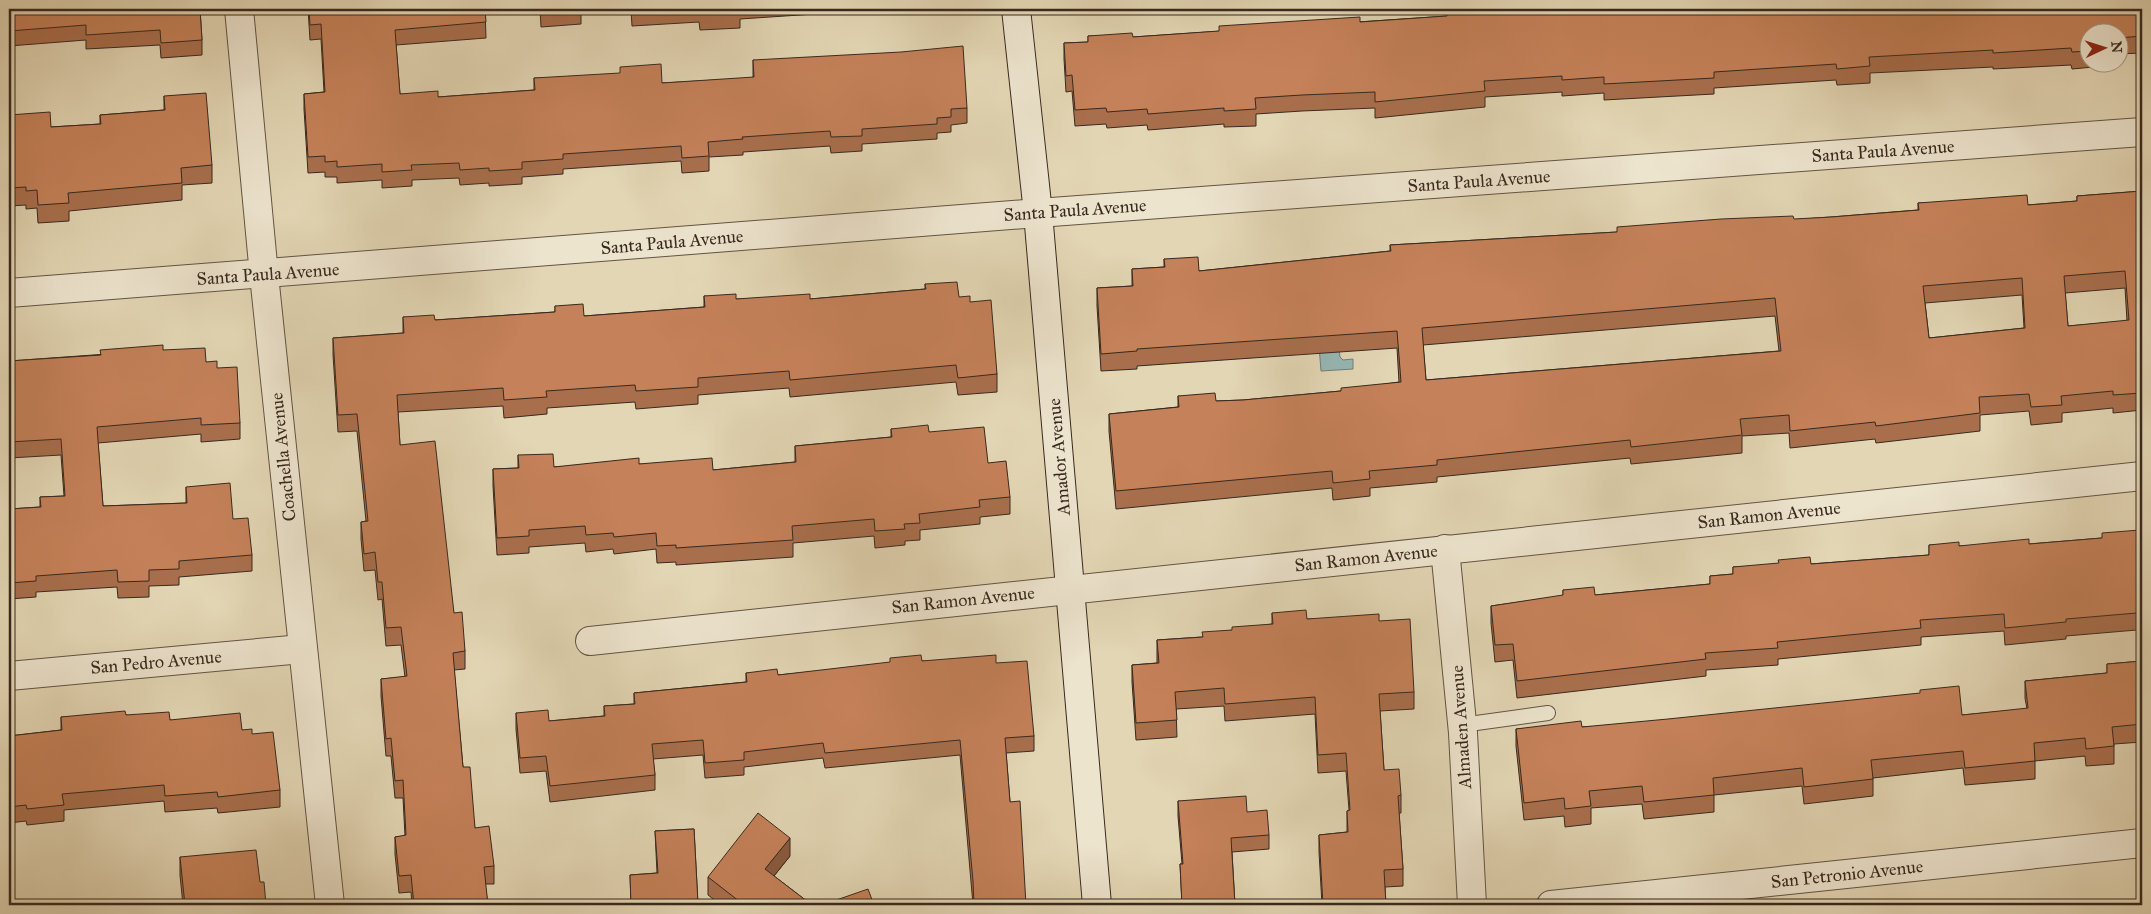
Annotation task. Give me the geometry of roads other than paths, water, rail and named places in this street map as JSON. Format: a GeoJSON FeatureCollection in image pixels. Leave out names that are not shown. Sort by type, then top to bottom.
{"type":"FeatureCollection","features":[{"type":"Feature","properties":{"kind":"street","name":"Coachella Avenue"},"geometry":{"type":"LineString","coordinates":[[239,9],[264,275],[330,905]]}},
{"type":"Feature","properties":{"kind":"street","name":"Amador Avenue"},"geometry":{"type":"LineString","coordinates":[[1016,9],[1038,213],[1097,905]]}},
{"type":"Feature","properties":{"kind":"street","name":"Santa Paula Avenue"},"geometry":{"type":"LineString","coordinates":[[9,293],[264,275],[1038,213],[2142,132]]}},
{"type":"Feature","properties":{"kind":"street","name":"San Ramon Avenue"},"geometry":{"type":"LineString","coordinates":[[590,641],[2142,476]]}},
{"type":"Feature","properties":{"kind":"street","name":"Almaden Avenue"},"geometry":{"type":"LineString","coordinates":[[1445,549],[1462,725],[1472,905]]}},
{"type":"Feature","properties":{"kind":"street","name":"San Pedro Avenue"},"geometry":{"type":"LineString","coordinates":[[9,676],[302,649]]}},
{"type":"Feature","properties":{"kind":"street","name":"San Petronio Avenue"},"geometry":{"type":"LineString","coordinates":[[1551,905],[2142,843]]}},
{"type":"Feature","properties":{"kind":"lane"},"geometry":{"type":"LineString","coordinates":[[1462,725],[1548,713]]}},
{"type":"Feature","properties":{"kind":"water"},"geometry":{"type":"Polygon","coordinates":[[[1337,331],[1340,357],[1343,360],[1353,359],[1353,369],[1321,371],[1318,333],[1337,331]]]}}]}
